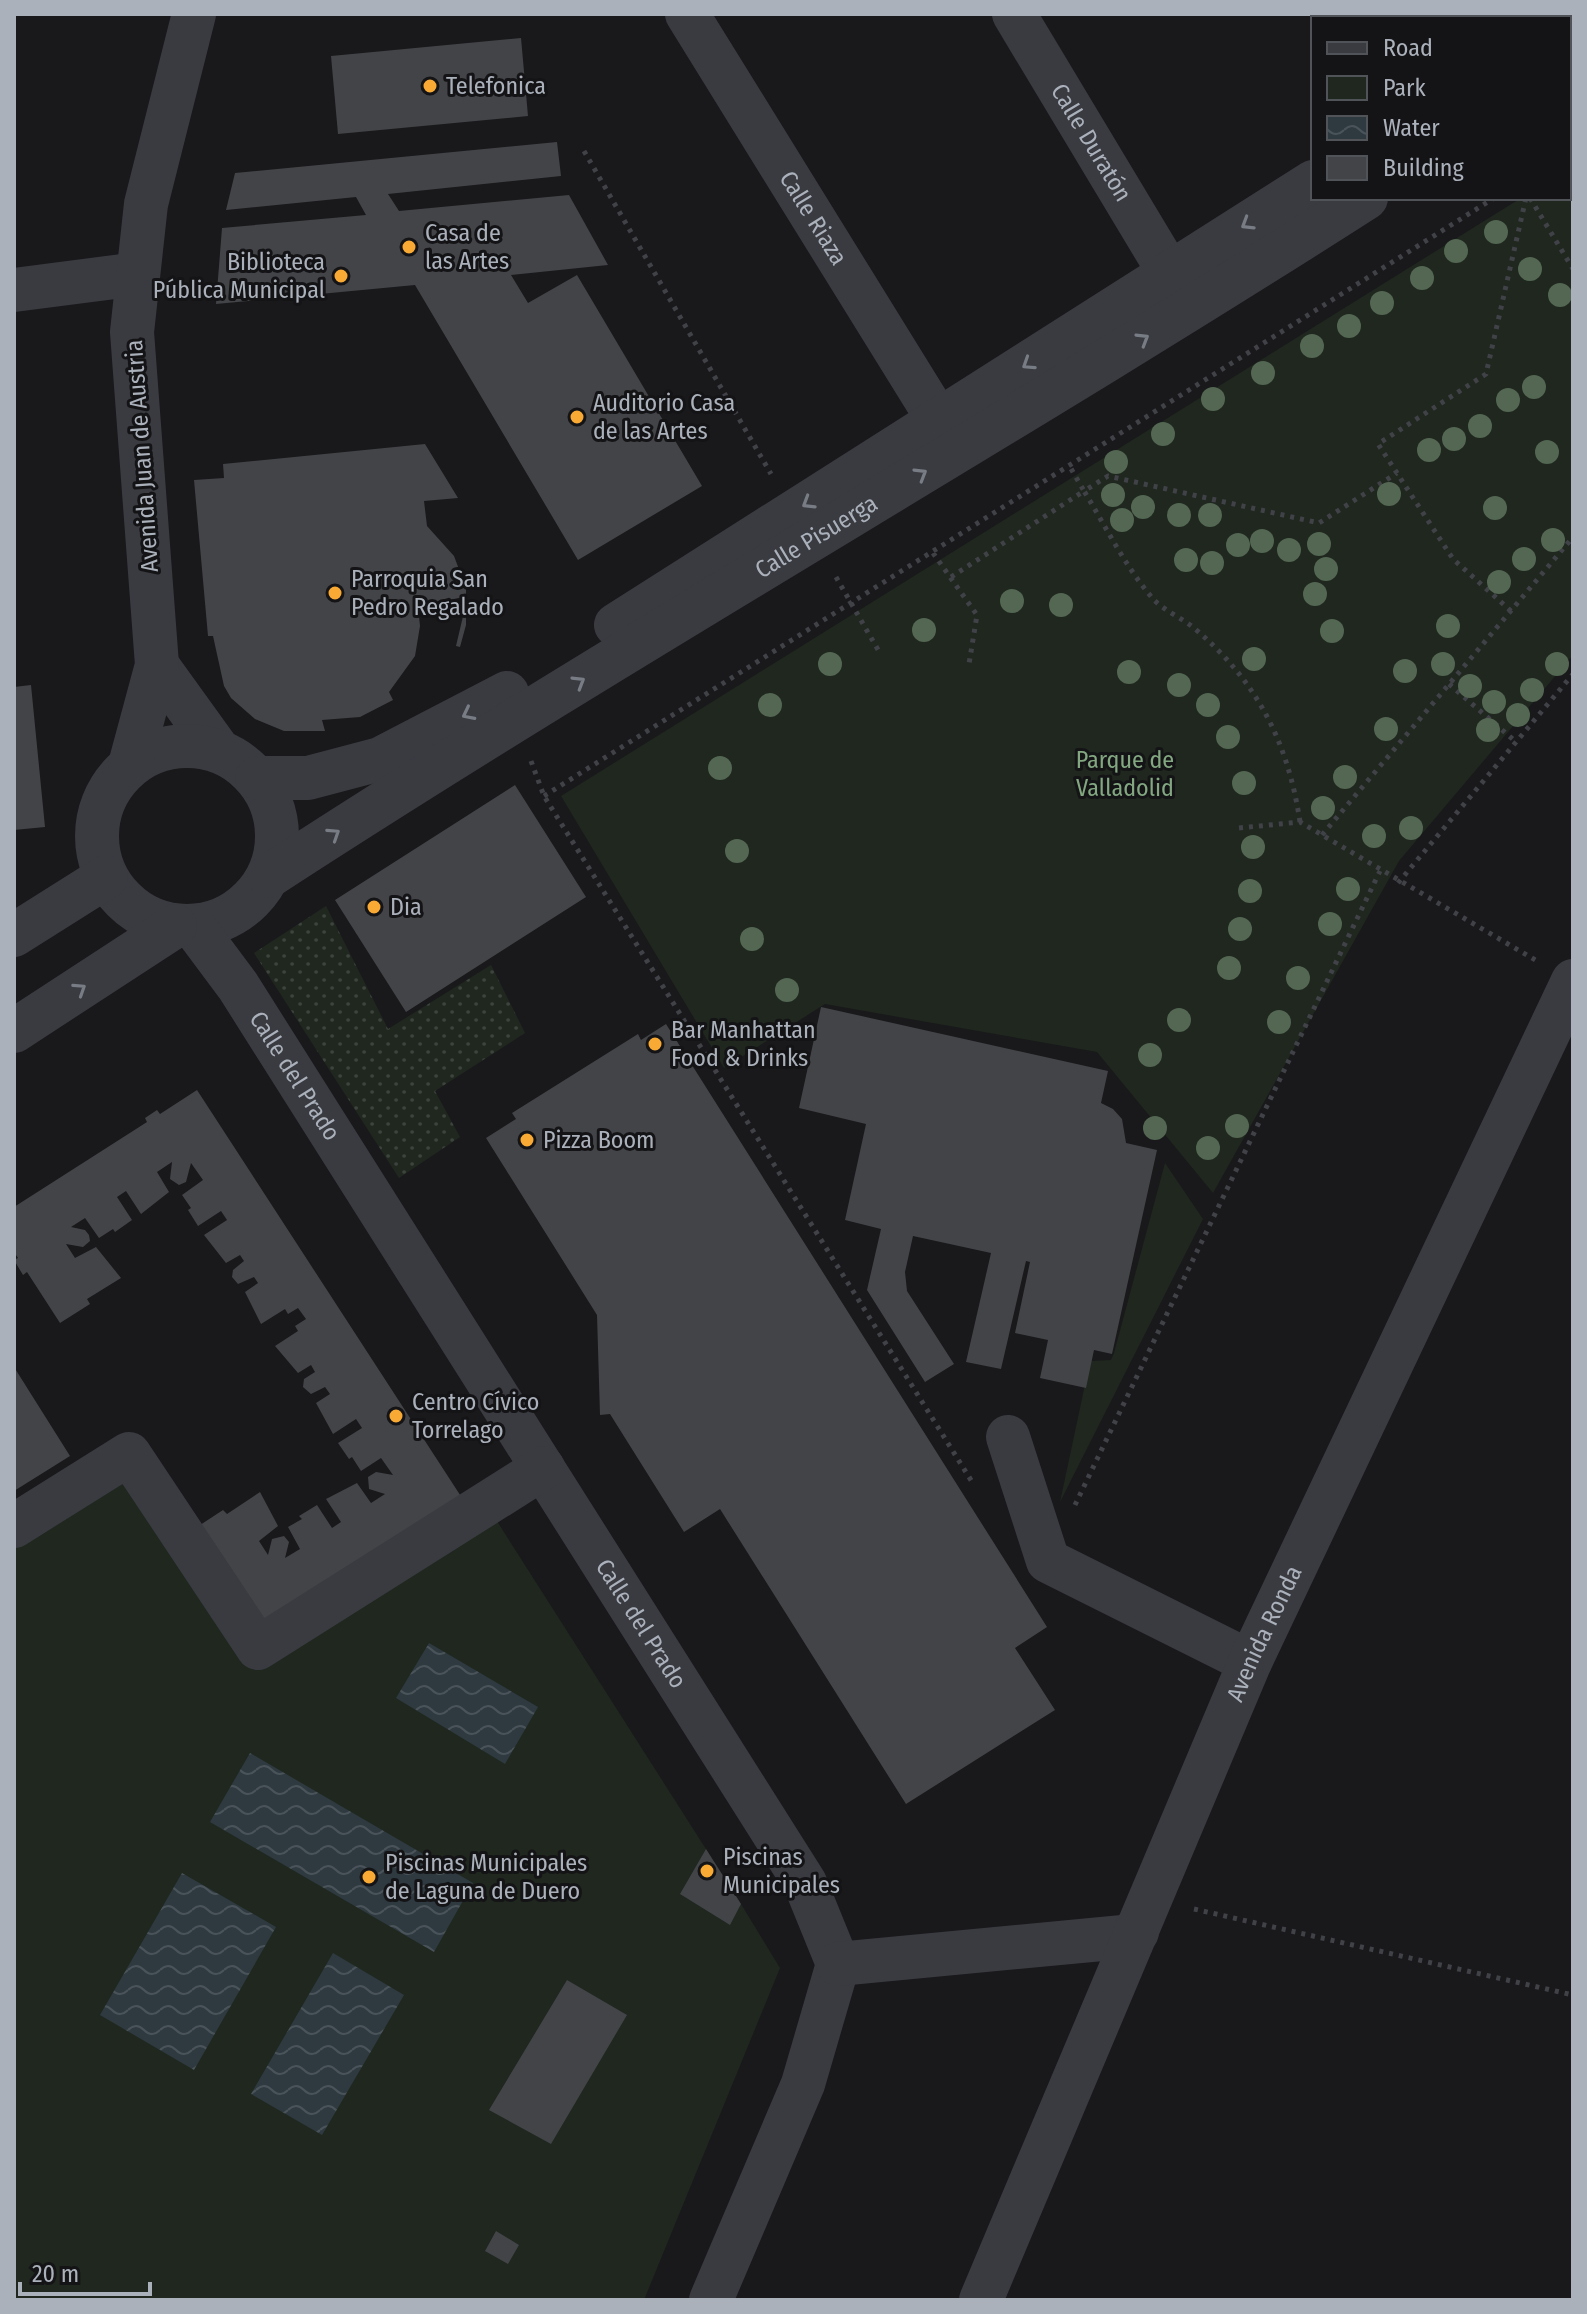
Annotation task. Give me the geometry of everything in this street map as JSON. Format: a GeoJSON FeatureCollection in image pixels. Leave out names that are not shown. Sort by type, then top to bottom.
{"type":"FeatureCollection","features":[{"type":"Feature","properties":{"kind":"street","name":"Avenida Juan de Austria"},"geometry":{"type":"LineString","coordinates":[[130,765],[157,665],[132,332],[146,204],[194,14]]}},
{"type":"Feature","properties":{"kind":"street","name":"Calle Riaza"},"geometry":{"type":"LineString","coordinates":[[687,14],[939,421]]}},
{"type":"Feature","properties":{"kind":"street","name":"Calle Duratón"},"geometry":{"type":"LineString","coordinates":[[1014,14],[1169,272]]}},
{"type":"Feature","properties":{"kind":"street","name":"Calle Pisuerga"},"geometry":{"type":"LineString","coordinates":[[269,876],[515,721],[802,527],[939,421],[1311,183]]}},
{"type":"Feature","properties":{"kind":"street","name":"Calle Pisuerga"},"geometry":{"type":"LineString","coordinates":[[257,778],[308,778],[380,759],[500,698],[1194,308],[1363,200]]}},
{"type":"Feature","properties":{"kind":"street"},"geometry":{"type":"LineString","coordinates":[[14,290],[138,274]]}},
{"type":"Feature","properties":{"kind":"street"},"geometry":{"type":"LineString","coordinates":[[157,665],[219,751]]}},
{"type":"Feature","properties":{"kind":"street"},"geometry":{"type":"LineString","coordinates":[[188,745],[219,751],[240,762],[257,778],[270,800],[277,824],[277,851],[269,876],[249,903],[216,922],[184,926],[154,921],[118,896],[106,877],[97,853],[97,827],[103,802],[114,782],[130,765],[158,750],[188,745]]}},
{"type":"Feature","properties":{"kind":"street"},"geometry":{"type":"LineString","coordinates":[[14,935],[106,877]]}},
{"type":"Feature","properties":{"kind":"street","name":"Calle del Prado"},"geometry":{"type":"LineString","coordinates":[[237,912],[238,986]]}},
{"type":"Feature","properties":{"kind":"street"},"geometry":{"type":"LineString","coordinates":[[14,1031],[184,926]]}},
{"type":"Feature","properties":{"kind":"street","name":"Calle del Prado"},"geometry":{"type":"LineString","coordinates":[[184,926],[238,986],[805,1883],[838,1964]]}},
{"type":"Feature","properties":{"kind":"street","name":"Avenida Ronda"},"geometry":{"type":"LineString","coordinates":[[981,2300],[1250,1662],[1573,981]]}},
{"type":"Feature","properties":{"kind":"street"},"geometry":{"type":"LineString","coordinates":[[1008,1437],[1048,1561],[1250,1662]]}},
{"type":"Feature","properties":{"kind":"street"},"geometry":{"type":"LineString","coordinates":[[14,1526],[129,1454],[258,1648],[543,1468]]}},
{"type":"Feature","properties":{"kind":"street"},"geometry":{"type":"LineString","coordinates":[[711,2300],[803,2084],[838,1964],[1123,1937],[1143,1916]]}},
{"type":"Feature","properties":{"kind":"path"},"geometry":{"type":"LineString","coordinates":[[584,151],[802,527],[853,603],[881,655]]}},
{"type":"Feature","properties":{"kind":"path"},"geometry":{"type":"LineString","coordinates":[[544,796],[1491,200]]}},
{"type":"Feature","properties":{"kind":"path"},"geometry":{"type":"LineString","coordinates":[[1511,611],[1453,559],[1378,444],[1486,374],[1528,200]]}},
{"type":"Feature","properties":{"kind":"path"},"geometry":{"type":"LineString","coordinates":[[1529,200],[1573,269]]}},
{"type":"Feature","properties":{"kind":"path"},"geometry":{"type":"LineString","coordinates":[[1070,467],[1155,601],[1193,627],[1227,660],[1261,701],[1294,781],[1300,822]]}},
{"type":"Feature","properties":{"kind":"path"},"geometry":{"type":"LineString","coordinates":[[951,577],[1108,476],[1319,523],[1397,473]]}},
{"type":"Feature","properties":{"kind":"path"},"geometry":{"type":"LineString","coordinates":[[1322,835],[1573,537]]}},
{"type":"Feature","properties":{"kind":"path"},"geometry":{"type":"LineString","coordinates":[[933,553],[977,615],[969,664]]}},
{"type":"Feature","properties":{"kind":"path"},"geometry":{"type":"LineString","coordinates":[[1398,883],[1573,674]]}},
{"type":"Feature","properties":{"kind":"path"},"geometry":{"type":"LineString","coordinates":[[1449,684],[1516,742]]}},
{"type":"Feature","properties":{"kind":"path"},"geometry":{"type":"LineString","coordinates":[[515,721],[544,796],[981,1495]]}},
{"type":"Feature","properties":{"kind":"path"},"geometry":{"type":"LineString","coordinates":[[1239,828],[1300,822],[1398,883],[1573,981]]}},
{"type":"Feature","properties":{"kind":"path"},"geometry":{"type":"LineString","coordinates":[[1048,1561],[1380,871]]}},
{"type":"Feature","properties":{"kind":"path"},"geometry":{"type":"LineString","coordinates":[[1143,1916],[1573,1995]]}},
{"type":"Feature","properties":{"kind":"green space","name":"Parque de Valladolid"},"geometry":{"type":"Polygon","coordinates":[[[1571,167],[1573,655],[1399,861],[1213,1193],[1097,1052],[825,1004],[724,1068],[561,796],[1518,200],[1571,200],[1571,167]]]}},
{"type":"Feature","properties":{"kind":"green space"},"geometry":{"type":"Polygon","coordinates":[[[326,906],[388,1029],[491,965],[525,1033],[435,1091],[460,1137],[399,1178],[254,953],[326,906]]]}},
{"type":"Feature","properties":{"kind":"green space"},"geometry":{"type":"Polygon","coordinates":[[[1165,1163],[1203,1219],[1060,1502],[1090,1361],[1111,1360],[1114,1353],[1165,1163]]]}},
{"type":"Feature","properties":{"kind":"green space","name":"Piscinas Municipales de Laguna de Duero"},"geometry":{"type":"Polygon","coordinates":[[[126,1475],[253,1670],[495,1518],[741,1904],[780,1968],[644,2300],[14,2300],[14,1545],[126,1475]]]}},
{"type":"Feature","properties":{"kind":"water"},"geometry":{"type":"Polygon","coordinates":[[[429,1643],[538,1707],[505,1764],[396,1698],[429,1643]]]}},
{"type":"Feature","properties":{"kind":"water"},"geometry":{"type":"Polygon","coordinates":[[[250,1753],[473,1883],[434,1952],[210,1822],[250,1753]]]}},
{"type":"Feature","properties":{"kind":"water"},"geometry":{"type":"Polygon","coordinates":[[[182,1873],[276,1927],[194,2070],[100,2015],[182,1873]]]}},
{"type":"Feature","properties":{"kind":"water"},"geometry":{"type":"Polygon","coordinates":[[[333,1953],[404,1995],[322,2135],[251,2094],[333,1953]]]}},
{"type":"Feature","properties":{"kind":"building"},"geometry":{"type":"Polygon","coordinates":[[[1420,14],[1496,16],[1421,16],[1420,14]]]}},
{"type":"Feature","properties":{"kind":"building","name":"Telefonica"},"geometry":{"type":"Polygon","coordinates":[[[521,38],[528,116],[338,134],[331,56],[521,38]]]}},
{"type":"Feature","properties":{"kind":"building"},"geometry":{"type":"Polygon","coordinates":[[[557,142],[561,176],[388,194],[399,211],[569,195],[608,265],[511,275],[528,303],[577,275],[702,486],[578,560],[415,285],[216,304],[222,228],[366,215],[356,197],[226,210],[235,173],[557,142]]]}},
{"type":"Feature","properties":{"kind":"building","name":"Parroquia San Pedro Regalado"},"geometry":{"type":"Polygon","coordinates":[[[425,444],[458,498],[424,501],[427,526],[454,556],[466,588],[466,625],[460,647],[456,646],[464,612],[463,597],[418,607],[420,626],[415,656],[389,692],[393,700],[360,717],[322,720],[325,731],[284,731],[255,719],[231,698],[224,686],[213,636],[208,636],[194,480],[224,478],[223,464],[425,444]]]}},
{"type":"Feature","properties":{"kind":"building"},"geometry":{"type":"Polygon","coordinates":[[[31,685],[45,827],[14,830],[14,687],[31,685]]]}},
{"type":"Feature","properties":{"kind":"building"},"geometry":{"type":"Polygon","coordinates":[[[515,785],[586,897],[406,1012],[335,900],[515,785]]]}},
{"type":"Feature","properties":{"kind":"building"},"geometry":{"type":"Polygon","coordinates":[[[821,1007],[1108,1071],[1101,1103],[1113,1109],[1122,1119],[1126,1143],[1157,1150],[1112,1354],[1094,1350],[1086,1388],[1040,1378],[1048,1340],[1015,1333],[1030,1262],[1026,1261],[1001,1369],[966,1362],[991,1253],[913,1236],[905,1272],[907,1291],[954,1364],[925,1382],[867,1290],[881,1229],[845,1220],[866,1124],[799,1108],[821,1007]]]}},
{"type":"Feature","properties":{"kind":"building"},"geometry":{"type":"Polygon","coordinates":[[[666,1024],[1047,1627],[1015,1648],[1055,1710],[906,1804],[720,1509],[684,1532],[610,1414],[600,1415],[597,1315],[486,1138],[516,1119],[512,1113],[638,1034],[641,1040],[666,1024]]]}},
{"type":"Feature","properties":{"kind":"building"},"geometry":{"type":"Polygon","coordinates":[[[197,1090],[464,1501],[260,1631],[194,1529],[223,1510],[227,1514],[260,1492],[278,1526],[259,1541],[268,1555],[272,1539],[284,1536],[289,1542],[285,1558],[300,1549],[288,1527],[302,1519],[299,1516],[317,1505],[332,1528],[341,1522],[326,1499],[357,1483],[371,1503],[385,1494],[369,1489],[368,1477],[376,1472],[393,1475],[381,1458],[361,1471],[352,1457],[349,1459],[338,1443],[362,1428],[356,1419],[333,1434],[316,1403],[330,1394],[325,1387],[311,1394],[303,1387],[304,1379],[315,1372],[311,1365],[298,1373],[275,1346],[298,1331],[295,1326],[306,1319],[298,1308],[288,1314],[285,1309],[261,1324],[245,1292],[258,1283],[254,1277],[238,1284],[232,1277],[233,1270],[244,1261],[240,1255],[226,1263],[204,1235],[227,1220],[221,1211],[198,1226],[188,1210],[191,1208],[182,1195],[203,1180],[191,1163],[186,1182],[179,1185],[170,1179],[172,1162],[157,1172],[169,1192],[141,1214],[126,1191],[117,1197],[132,1220],[115,1232],[113,1229],[99,1238],[85,1218],[71,1227],[85,1230],[90,1241],[83,1247],[66,1244],[75,1258],[96,1247],[121,1278],[87,1299],[90,1304],[60,1323],[27,1272],[23,1275],[14,1260],[18,1258],[14,1252],[14,1207],[147,1122],[145,1118],[157,1110],[160,1114],[197,1090]]]}},
{"type":"Feature","properties":{"kind":"building"},"geometry":{"type":"Polygon","coordinates":[[[14,1367],[70,1456],[14,1491],[14,1367]]]}},
{"type":"Feature","properties":{"kind":"building","name":"Piscinas Municipales"},"geometry":{"type":"Polygon","coordinates":[[[706,1849],[741,1904],[730,1925],[680,1894],[706,1849]]]}},
{"type":"Feature","properties":{"kind":"building"},"geometry":{"type":"Polygon","coordinates":[[[567,1980],[627,2015],[551,2144],[489,2110],[567,1980]]]}},
{"type":"Feature","properties":{"kind":"building"},"geometry":{"type":"Polygon","coordinates":[[[496,2231],[519,2245],[508,2264],[485,2251],[496,2231]]]}},
{"type":"Feature","properties":{"kind":"place","name":"Telefonica"},"geometry":{"type":"Point","coordinates":[430,86]}},
{"type":"Feature","properties":{"kind":"place","name":"Casa de las Artes"},"geometry":{"type":"Point","coordinates":[409,247]}},
{"type":"Feature","properties":{"kind":"place","name":"Biblioteca Pública Municipal"},"geometry":{"type":"Point","coordinates":[341,276]}},
{"type":"Feature","properties":{"kind":"place","name":"Auditorio Casa de las Artes"},"geometry":{"type":"Point","coordinates":[577,417]}},
{"type":"Feature","properties":{"kind":"place","name":"Parroquia San Pedro Regalado"},"geometry":{"type":"Point","coordinates":[335,593]}},
{"type":"Feature","properties":{"kind":"place","name":"Dia"},"geometry":{"type":"Point","coordinates":[374,907]}},
{"type":"Feature","properties":{"kind":"place","name":"Bar Manhattan Food & Drinks"},"geometry":{"type":"Point","coordinates":[655,1044]}},
{"type":"Feature","properties":{"kind":"place","name":"Pizza Boom"},"geometry":{"type":"Point","coordinates":[527,1140]}},
{"type":"Feature","properties":{"kind":"place","name":"Centro Cívico Torrelago"},"geometry":{"type":"Point","coordinates":[396,1416]}},
{"type":"Feature","properties":{"kind":"place","name":"Piscinas Municipales"},"geometry":{"type":"Point","coordinates":[707,1871]}},
{"type":"Feature","properties":{"kind":"place","name":"Piscinas Municipales de Laguna de Duero"},"geometry":{"type":"Point","coordinates":[369,1877]}}]}
